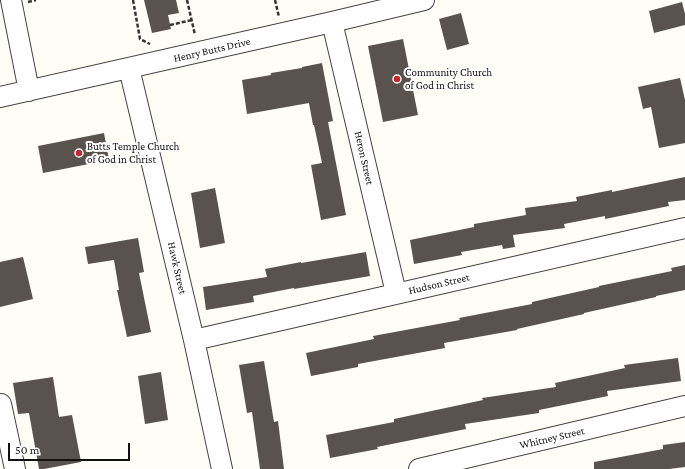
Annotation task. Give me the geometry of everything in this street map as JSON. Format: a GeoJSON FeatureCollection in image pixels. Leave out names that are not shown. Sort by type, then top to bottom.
{"type":"FeatureCollection","features":[{"type":"Feature","properties":{"kind":"street"},"geometry":{"type":"LineString","coordinates":[[11,0],[29,91]]}},
{"type":"Feature","properties":{"kind":"street","name":"Henry Butts Drive"},"geometry":{"type":"LineString","coordinates":[[0,97],[424,0]]}},
{"type":"Feature","properties":{"kind":"street","name":"Heron Street"},"geometry":{"type":"LineString","coordinates":[[332,22],[396,293]]}},
{"type":"Feature","properties":{"kind":"street","name":"Hawk Street"},"geometry":{"type":"LineString","coordinates":[[129,68],[194,340],[222,469]]}},
{"type":"Feature","properties":{"kind":"street","name":"Hudson Street"},"geometry":{"type":"LineString","coordinates":[[194,340],[685,228]]}},
{"type":"Feature","properties":{"kind":"street"},"geometry":{"type":"LineString","coordinates":[[0,404],[15,469]]}},
{"type":"Feature","properties":{"kind":"street","name":"Whitney Street"},"geometry":{"type":"LineString","coordinates":[[419,469],[685,406]]}},
{"type":"Feature","properties":{"kind":"path"},"geometry":{"type":"LineString","coordinates":[[133,0],[140,39],[152,46]]}},
{"type":"Feature","properties":{"kind":"path"},"geometry":{"type":"LineString","coordinates":[[187,0],[197,39]]}},
{"type":"Feature","properties":{"kind":"path"},"geometry":{"type":"LineString","coordinates":[[275,0],[280,19]]}},
{"type":"Feature","properties":{"kind":"path"},"geometry":{"type":"LineString","coordinates":[[170,25],[192,20]]}},
{"type":"Feature","properties":{"kind":"building"},"geometry":{"type":"Polygon","coordinates":[[[144,0],[176,0],[179,13],[168,15],[171,29],[152,33],[144,0]]]}},
{"type":"Feature","properties":{"kind":"building"},"geometry":{"type":"Polygon","coordinates":[[[682,2],[685,14],[685,25],[654,33],[649,11],[682,2]]]}},
{"type":"Feature","properties":{"kind":"building"},"geometry":{"type":"Polygon","coordinates":[[[461,13],[469,44],[447,50],[439,19],[461,13]]]}},
{"type":"Feature","properties":{"kind":"building"},"geometry":{"type":"Polygon","coordinates":[[[403,39],[418,115],[383,122],[368,46],[403,39]]]}},
{"type":"Feature","properties":{"kind":"building"},"geometry":{"type":"Polygon","coordinates":[[[322,63],[333,121],[328,122],[346,215],[321,220],[311,165],[322,163],[309,103],[247,114],[242,80],[322,63]]]}},
{"type":"Feature","properties":{"kind":"building"},"geometry":{"type":"Polygon","coordinates":[[[680,78],[685,100],[685,143],[659,148],[651,107],[643,109],[638,87],[680,78]]]}},
{"type":"Feature","properties":{"kind":"building"},"geometry":{"type":"Polygon","coordinates":[[[104,133],[109,160],[43,173],[38,146],[104,133]]]}},
{"type":"Feature","properties":{"kind":"building"},"geometry":{"type":"Polygon","coordinates":[[[685,177],[685,200],[668,202],[669,206],[605,219],[605,216],[564,224],[565,228],[513,235],[515,247],[503,249],[502,245],[461,252],[462,255],[414,264],[410,240],[474,227],[474,224],[526,215],[525,208],[577,201],[576,197],[612,190],[612,192],[685,177]]]}},
{"type":"Feature","properties":{"kind":"building"},"geometry":{"type":"Polygon","coordinates":[[[215,188],[225,243],[200,248],[191,193],[215,188]]]}},
{"type":"Feature","properties":{"kind":"building"},"geometry":{"type":"Polygon","coordinates":[[[138,238],[144,272],[139,273],[151,332],[127,337],[117,290],[119,290],[114,260],[88,264],[85,247],[138,238]]]}},
{"type":"Feature","properties":{"kind":"building"},"geometry":{"type":"Polygon","coordinates":[[[366,252],[370,276],[253,296],[254,302],[206,310],[203,287],[267,277],[265,269],[366,252]]]}},
{"type":"Feature","properties":{"kind":"building"},"geometry":{"type":"Polygon","coordinates":[[[23,257],[33,299],[0,307],[0,262],[23,257]]]}},
{"type":"Feature","properties":{"kind":"building"},"geometry":{"type":"Polygon","coordinates":[[[685,265],[685,290],[517,330],[444,343],[445,348],[358,364],[358,367],[311,376],[306,353],[374,339],[373,336],[460,320],[459,318],[532,304],[532,302],[599,286],[672,271],[671,268],[685,265]]]}},
{"type":"Feature","properties":{"kind":"building"},"geometry":{"type":"Polygon","coordinates":[[[678,358],[681,381],[607,391],[608,396],[539,410],[539,413],[465,424],[466,429],[377,447],[378,449],[330,458],[326,435],[394,422],[394,419],[483,400],[482,398],[556,387],[555,383],[625,368],[624,365],[678,358]]]}},
{"type":"Feature","properties":{"kind":"building"},"geometry":{"type":"Polygon","coordinates":[[[264,361],[274,422],[278,421],[284,469],[260,469],[252,412],[247,413],[239,365],[264,361]]]}},
{"type":"Feature","properties":{"kind":"building"},"geometry":{"type":"Polygon","coordinates":[[[161,372],[168,420],[145,424],[138,376],[161,372]]]}},
{"type":"Feature","properties":{"kind":"building"},"geometry":{"type":"Polygon","coordinates":[[[53,377],[59,417],[72,415],[81,462],[39,469],[29,413],[18,414],[13,383],[53,377]]]}},
{"type":"Feature","properties":{"kind":"building"},"geometry":{"type":"Polygon","coordinates":[[[685,442],[685,467],[669,469],[594,469],[594,462],[663,449],[663,445],[685,442]]]}},
{"type":"Feature","properties":{"kind":"place","name":"Community Church of God in Christ"},"geometry":{"type":"Point","coordinates":[397,79]}},
{"type":"Feature","properties":{"kind":"place","name":"Butts Temple Church of God in Christ"},"geometry":{"type":"Point","coordinates":[79,153]}}]}
